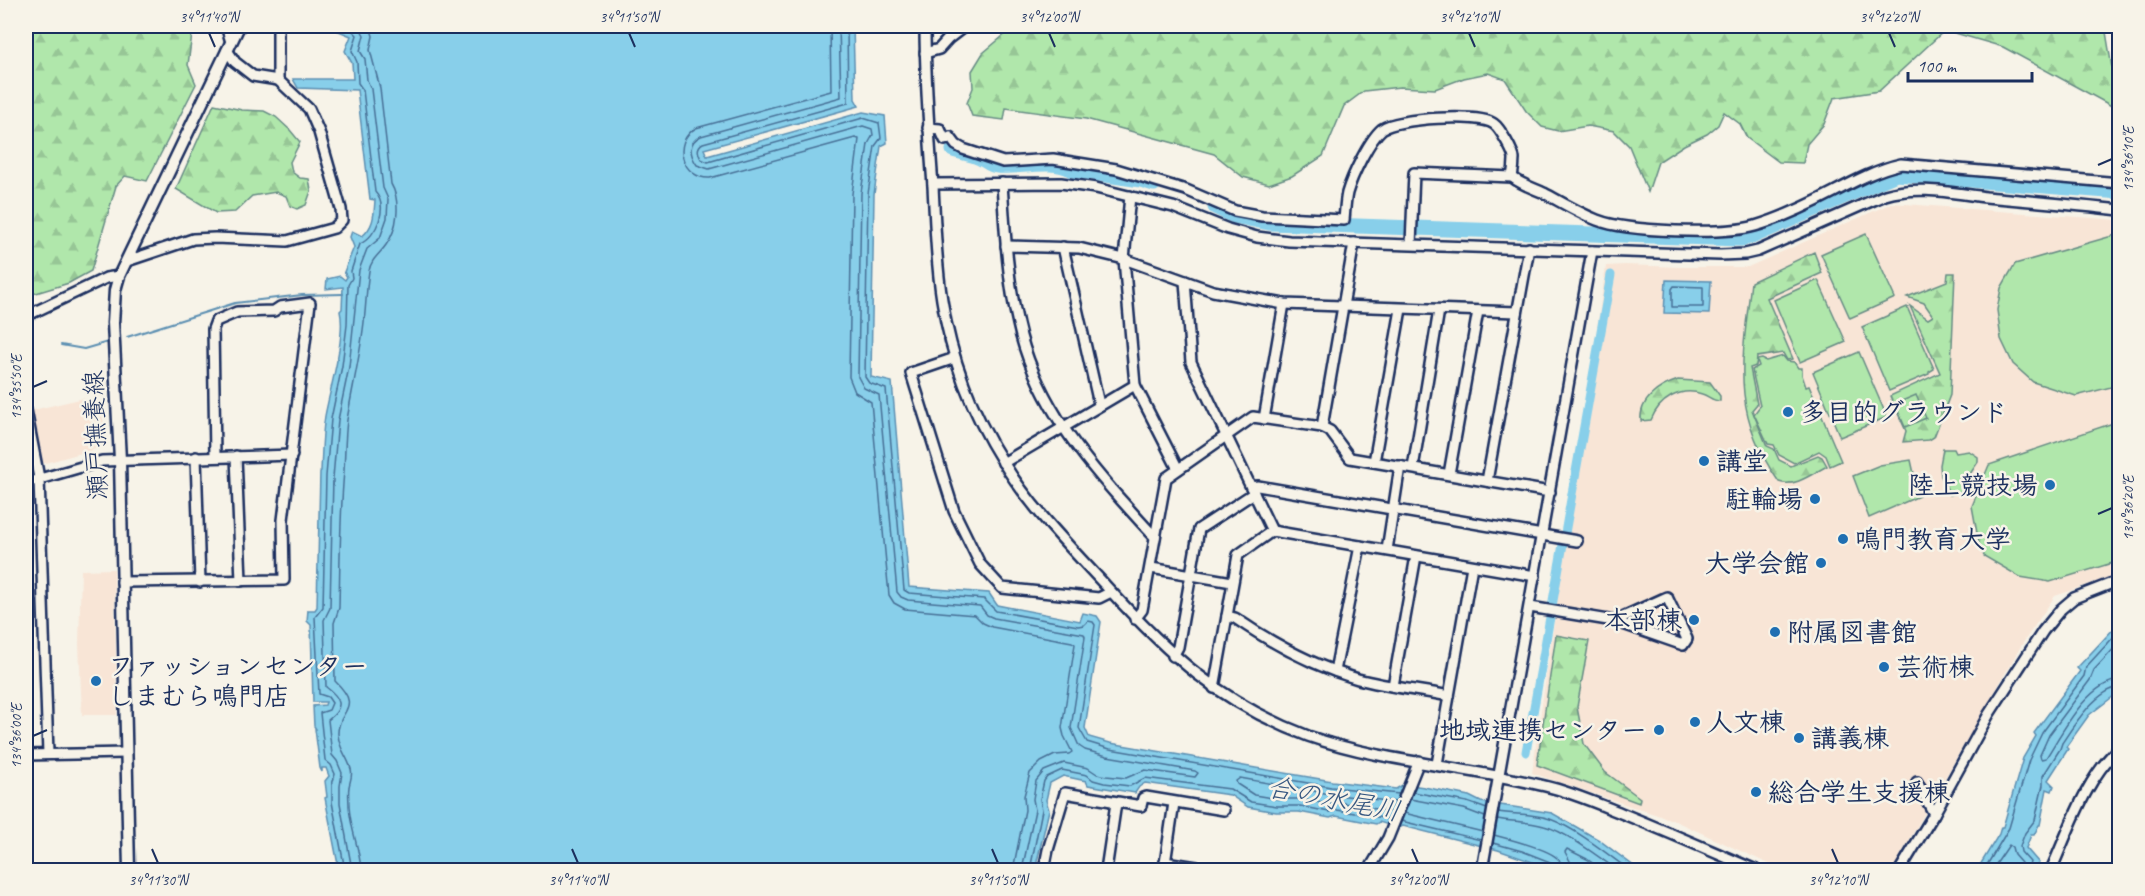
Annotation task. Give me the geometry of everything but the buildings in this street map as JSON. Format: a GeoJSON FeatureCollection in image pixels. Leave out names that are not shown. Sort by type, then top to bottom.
{"type":"FeatureCollection","features":[{"type":"Feature","properties":{"kind":"main road","name":"瀬戸撫養線"},"geometry":{"type":"LineString","coordinates":[[129,870],[120,460],[113,323],[115,290],[119,276],[239,26]]}},
{"type":"Feature","properties":{"kind":"street"},"geometry":{"type":"LineString","coordinates":[[127,261],[193,239],[286,241],[334,228],[342,220],[322,143],[309,109],[278,80],[253,76],[236,62],[229,46],[226,26]]}},
{"type":"Feature","properties":{"kind":"street"},"geometry":{"type":"LineString","coordinates":[[278,26],[278,80]]}},
{"type":"Feature","properties":{"kind":"street"},"geometry":{"type":"LineString","coordinates":[[925,26],[939,281],[955,358],[970,400],[1003,463],[1028,499],[1135,619],[1173,656],[1214,688],[1275,722],[1310,736],[1360,751],[1500,775],[1550,787],[1598,803],[1756,870]]}},
{"type":"Feature","properties":{"kind":"street"},"geometry":{"type":"LineString","coordinates":[[925,53],[939,49],[965,26]]}},
{"type":"Feature","properties":{"kind":"street"},"geometry":{"type":"LineString","coordinates":[[929,129],[940,129],[945,140],[950,137],[956,145],[963,149],[1003,162],[1053,159],[1116,169],[1186,190],[1235,211],[1262,216],[1344,220],[1347,193],[1369,146],[1379,131],[1386,126],[1401,123],[1441,118],[1466,118],[1494,123],[1515,157],[1512,177]]}},
{"type":"Feature","properties":{"kind":"street"},"geometry":{"type":"LineString","coordinates":[[1410,244],[1414,173],[1512,177],[1520,184],[1536,189],[1598,221],[1657,230],[1734,230],[1755,226],[1815,202],[1857,180],[1901,164],[2120,183]]}},
{"type":"Feature","properties":{"kind":"street"},"geometry":{"type":"LineString","coordinates":[[1002,183],[1006,246],[1014,305],[1026,353],[1042,391],[1062,427],[1104,481],[1155,537]]}},
{"type":"Feature","properties":{"kind":"street"},"geometry":{"type":"LineString","coordinates":[[933,184],[1061,183],[1096,188],[1173,207],[1228,229],[1257,237],[1290,241],[1592,251],[1745,254],[1758,251],[1885,195],[1899,191],[1923,191],[2120,210]]}},
{"type":"Feature","properties":{"kind":"street"},"geometry":{"type":"LineString","coordinates":[[1130,196],[1124,259],[1135,384],[1178,469]]}},
{"type":"Feature","properties":{"kind":"street"},"geometry":{"type":"LineString","coordinates":[[1322,428],[1354,243]]}},
{"type":"Feature","properties":{"kind":"street"},"geometry":{"type":"LineString","coordinates":[[1006,246],[1079,248],[1124,259],[1222,293],[1284,304],[1517,312]]}},
{"type":"Feature","properties":{"kind":"street"},"geometry":{"type":"LineString","coordinates":[[1063,247],[1099,404]]}},
{"type":"Feature","properties":{"kind":"street"},"geometry":{"type":"LineString","coordinates":[[1487,481],[1529,248]]}},
{"type":"Feature","properties":{"kind":"street"},"geometry":{"type":"LineString","coordinates":[[1482,870],[1592,251]]}},
{"type":"Feature","properties":{"kind":"street"},"geometry":{"type":"LineString","coordinates":[[26,316],[106,278],[119,276]]}},
{"type":"Feature","properties":{"kind":"street"},"geometry":{"type":"LineString","coordinates":[[1185,281],[1191,362],[1272,531]]}},
{"type":"Feature","properties":{"kind":"street"},"geometry":{"type":"LineString","coordinates":[[122,582],[284,580],[283,520],[310,303],[274,310],[237,312],[216,321],[213,329],[215,456]]}},
{"type":"Feature","properties":{"kind":"street"},"geometry":{"type":"LineString","coordinates":[[1264,419],[1284,304]]}},
{"type":"Feature","properties":{"kind":"street"},"geometry":{"type":"LineString","coordinates":[[1374,462],[1401,309]]}},
{"type":"Feature","properties":{"kind":"street"},"geometry":{"type":"LineString","coordinates":[[1413,468],[1439,310]]}},
{"type":"Feature","properties":{"kind":"street"},"geometry":{"type":"LineString","coordinates":[[1449,474],[1478,311]]}},
{"type":"Feature","properties":{"kind":"street"},"geometry":{"type":"LineString","coordinates":[[955,358],[911,373],[954,511],[980,564],[1002,588],[1099,598],[1111,592]]}},
{"type":"Feature","properties":{"kind":"street"},"geometry":{"type":"LineString","coordinates":[[1003,463],[1135,384]]}},
{"type":"Feature","properties":{"kind":"street"},"geometry":{"type":"LineString","coordinates":[[26,410],[39,478],[48,754]]}},
{"type":"Feature","properties":{"kind":"street"},"geometry":{"type":"LineString","coordinates":[[1135,619],[1142,610],[1166,478],[1253,417],[1330,430],[1350,458],[1550,492]]}},
{"type":"Feature","properties":{"kind":"street"},"geometry":{"type":"LineString","coordinates":[[26,483],[102,461],[292,455]]}},
{"type":"Feature","properties":{"kind":"street"},"geometry":{"type":"LineString","coordinates":[[237,456],[241,581]]}},
{"type":"Feature","properties":{"kind":"street"},"geometry":{"type":"LineString","coordinates":[[196,457],[200,582]]}},
{"type":"Feature","properties":{"kind":"street"},"geometry":{"type":"LineString","coordinates":[[1387,550],[1400,466]]}},
{"type":"Feature","properties":{"kind":"street"},"geometry":{"type":"LineString","coordinates":[[1173,656],[1179,647],[1199,529],[1258,486],[1575,540]]}},
{"type":"Feature","properties":{"kind":"street"},"geometry":{"type":"LineString","coordinates":[[1214,688],[1238,555],[1272,531],[1535,576]]}},
{"type":"Feature","properties":{"kind":"street"},"geometry":{"type":"LineString","coordinates":[[1335,671],[1360,546]]}},
{"type":"Feature","properties":{"kind":"street"},"geometry":{"type":"LineString","coordinates":[[1393,686],[1416,556]]}},
{"type":"Feature","properties":{"kind":"street"},"geometry":{"type":"LineString","coordinates":[[1437,764],[1472,566]]}},
{"type":"Feature","properties":{"kind":"street"},"geometry":{"type":"LineString","coordinates":[[1151,568],[1232,582]]}},
{"type":"Feature","properties":{"kind":"street"},"geometry":{"type":"LineString","coordinates":[[1900,870],[1989,714],[2043,631],[2061,609],[2074,598],[2120,580]]}},
{"type":"Feature","properties":{"kind":"street"},"geometry":{"type":"LineString","coordinates":[[1530,608],[1614,621],[1683,645],[1687,639],[1667,597],[1614,621]]}},
{"type":"Feature","properties":{"kind":"street"},"geometry":{"type":"LineString","coordinates":[[1227,616],[1235,618],[1282,648],[1335,671],[1360,680],[1449,696]]}},
{"type":"Feature","properties":{"kind":"street"},"geometry":{"type":"LineString","coordinates":[[2051,870],[2100,767],[2119,748]]}},
{"type":"Feature","properties":{"kind":"street"},"geometry":{"type":"LineString","coordinates":[[26,755],[126,753]]}},
{"type":"Feature","properties":{"kind":"street"},"geometry":{"type":"LineString","coordinates":[[1369,870],[1391,829],[1419,761]]}},
{"type":"Feature","properties":{"kind":"street"},"geometry":{"type":"LineString","coordinates":[[1917,782],[1934,814]]}},
{"type":"Feature","properties":{"kind":"street"},"geometry":{"type":"LineString","coordinates":[[1044,870],[1065,793],[1141,806],[1143,798],[1146,797],[1224,810]]}},
{"type":"Feature","properties":{"kind":"street"},"geometry":{"type":"LineString","coordinates":[[1106,870],[1116,802]]}},
{"type":"Feature","properties":{"kind":"street"},"geometry":{"type":"LineString","coordinates":[[1174,803],[1165,866],[1215,870]]}},
{"type":"Feature","properties":{"kind":"shaded area","name":"鳴門教育大学"},"geometry":{"type":"Polygon","coordinates":[[[1892,203],[2119,220],[2119,574],[2055,596],[2021,646],[1892,870],[1782,870],[1675,821],[1532,773],[1606,266],[1748,267],[1892,203]]]}},
{"type":"Feature","properties":{"kind":"shaded area"},"geometry":{"type":"Polygon","coordinates":[[[84,398],[86,404],[104,401],[103,447],[42,464],[29,411],[84,398]]]}},
{"type":"Feature","properties":{"kind":"shaded area"},"geometry":{"type":"Polygon","coordinates":[[[114,569],[117,715],[82,715],[79,644],[81,570],[114,569]]]}},
{"type":"Feature","properties":{"kind":"green space"},"geometry":{"type":"Polygon","coordinates":[[[26,26],[193,26],[188,65],[196,84],[147,181],[125,176],[116,186],[91,271],[69,283],[33,294],[26,290],[26,26]]]}},
{"type":"Feature","properties":{"kind":"green space"},"geometry":{"type":"Polygon","coordinates":[[[1015,26],[2105,26],[2119,110],[2003,47],[1945,30],[1879,91],[1834,98],[1824,124],[1807,144],[1803,163],[1779,162],[1747,138],[1740,124],[1724,112],[1718,125],[1707,134],[1684,145],[1658,162],[1648,192],[1629,146],[1614,131],[1588,126],[1558,131],[1542,127],[1526,111],[1505,79],[1488,73],[1464,78],[1435,89],[1400,87],[1364,91],[1344,106],[1323,156],[1292,176],[1269,184],[1243,177],[1214,154],[1086,119],[1006,108],[1004,120],[972,116],[967,103],[973,88],[972,71],[983,53],[1015,26]]]}},
{"type":"Feature","properties":{"kind":"green space"},"geometry":{"type":"Polygon","coordinates":[[[214,104],[242,110],[264,111],[276,117],[290,130],[300,142],[290,162],[292,172],[300,178],[309,179],[311,191],[306,205],[297,209],[290,206],[286,196],[276,192],[252,196],[235,212],[216,213],[176,189],[214,104]]]}},
{"type":"Feature","properties":{"kind":"green space"},"geometry":{"type":"Polygon","coordinates":[[[1866,234],[1895,298],[1850,318],[1821,254],[1866,234]]]}},
{"type":"Feature","properties":{"kind":"green space"},"geometry":{"type":"Polygon","coordinates":[[[2119,234],[2119,385],[2076,396],[2033,382],[2013,364],[2001,339],[1997,310],[2001,288],[2015,264],[2119,234]]]}},
{"type":"Feature","properties":{"kind":"green space"},"geometry":{"type":"Polygon","coordinates":[[[1814,252],[1822,273],[1767,298],[1793,359],[1787,360],[1783,353],[1757,357],[1756,366],[1750,368],[1757,404],[1752,410],[1767,446],[1774,449],[1779,460],[1791,466],[1818,455],[1822,457],[1827,466],[1804,479],[1785,483],[1779,482],[1763,457],[1746,409],[1743,362],[1751,282],[1814,252]]]}},
{"type":"Feature","properties":{"kind":"green space"},"geometry":{"type":"Polygon","coordinates":[[[1948,273],[1955,273],[1950,395],[1934,437],[1929,440],[1903,442],[1906,431],[1890,396],[1940,373],[1910,306],[1928,319],[1933,316],[1924,303],[1907,297],[1947,281],[1948,273]]]}},
{"type":"Feature","properties":{"kind":"green space"},"geometry":{"type":"Polygon","coordinates":[[[1818,280],[1846,342],[1800,362],[1774,300],[1818,280]]]}},
{"type":"Feature","properties":{"kind":"green space"},"geometry":{"type":"Polygon","coordinates":[[[1907,307],[1934,369],[1929,374],[1889,391],[1862,327],[1907,307]]]}},
{"type":"Feature","properties":{"kind":"green space"},"geometry":{"type":"Polygon","coordinates":[[[1859,352],[1887,417],[1840,437],[1813,372],[1859,352]]]}},
{"type":"Feature","properties":{"kind":"green space","name":"多目的グラウンド"},"geometry":{"type":"Polygon","coordinates":[[[1783,356],[1787,361],[1794,362],[1798,368],[1802,368],[1806,387],[1809,386],[1841,461],[1830,466],[1826,456],[1819,451],[1794,463],[1779,455],[1774,445],[1768,444],[1754,414],[1760,406],[1752,370],[1759,366],[1757,360],[1766,361],[1783,356]]]}},
{"type":"Feature","properties":{"kind":"green space"},"geometry":{"type":"Polygon","coordinates":[[[1678,380],[1710,382],[1720,396],[1720,401],[1694,392],[1678,393],[1659,406],[1651,420],[1641,421],[1643,406],[1652,394],[1678,380]]]}},
{"type":"Feature","properties":{"kind":"green space"},"geometry":{"type":"Polygon","coordinates":[[[1916,395],[1926,418],[1905,427],[1895,404],[1916,395]]]}},
{"type":"Feature","properties":{"kind":"green space","name":"陸上競技場"},"geometry":{"type":"Polygon","coordinates":[[[2119,421],[2119,561],[2050,582],[2020,577],[1984,556],[1979,544],[1972,506],[1989,465],[2119,421]]]}},
{"type":"Feature","properties":{"kind":"green space"},"geometry":{"type":"Polygon","coordinates":[[[1943,449],[1954,449],[1956,453],[1969,451],[1978,457],[1978,462],[1968,477],[1969,482],[1963,486],[1963,491],[1950,495],[1941,476],[1940,465],[1943,449]]]}},
{"type":"Feature","properties":{"kind":"green space"},"geometry":{"type":"Polygon","coordinates":[[[1911,460],[1919,496],[1869,518],[1853,476],[1880,465],[1911,460]]]}},
{"type":"Feature","properties":{"kind":"green space"},"geometry":{"type":"Polygon","coordinates":[[[1556,635],[1589,641],[1577,707],[1584,744],[1605,772],[1640,798],[1639,803],[1537,765],[1556,635]]]}},
{"type":"Feature","properties":{"kind":"water","name":"合の水尾川"},"geometry":{"type":"Polygon","coordinates":[[[335,26],[853,26],[855,99],[859,106],[704,149],[707,156],[863,112],[885,116],[887,143],[881,146],[874,194],[871,377],[892,382],[909,587],[989,593],[997,605],[1080,621],[1083,613],[1097,616],[1101,622],[1085,728],[1089,737],[1110,743],[1332,781],[1396,789],[1404,784],[1424,787],[1469,796],[1481,802],[1552,813],[1599,840],[1639,870],[1555,870],[1498,850],[1403,826],[1399,828],[1379,822],[1376,824],[1336,816],[1330,818],[1299,812],[1276,812],[1248,807],[1230,795],[1145,783],[1135,793],[1088,785],[1086,781],[1063,776],[1050,783],[1046,800],[1049,810],[1035,870],[339,870],[325,798],[327,797],[325,781],[329,776],[326,768],[322,768],[322,772],[320,768],[314,726],[313,706],[325,705],[326,702],[313,702],[311,625],[307,621],[308,610],[315,610],[317,607],[323,430],[341,334],[340,311],[343,287],[326,289],[327,279],[340,276],[345,280],[347,277],[344,272],[354,247],[350,237],[352,231],[362,236],[369,229],[373,220],[375,200],[370,199],[357,90],[298,88],[293,79],[353,79],[352,63],[345,51],[351,36],[334,29],[335,26]]]}},
{"type":"Feature","properties":{"kind":"water"},"geometry":{"type":"Polygon","coordinates":[[[1666,280],[1711,281],[1709,314],[1664,313],[1666,280]]]}},
{"type":"Feature","properties":{"kind":"water"},"geometry":{"type":"Polygon","coordinates":[[[2119,623],[2119,692],[2089,715],[2066,747],[2068,749],[2048,780],[2054,786],[2052,791],[2047,789],[2040,825],[2034,835],[2031,835],[2026,848],[2039,863],[2032,870],[1977,870],[2003,827],[2023,758],[2036,736],[2034,733],[2080,671],[2077,668],[2119,623]]]}},
{"type":"Feature","properties":{"kind":"waterway"},"geometry":{"type":"LineString","coordinates":[[953,150],[977,157],[995,166],[1046,164],[1065,166],[1072,170],[1154,184]]}},
{"type":"Feature","properties":{"kind":"waterway"},"geometry":{"type":"LineString","coordinates":[[1215,207],[1234,216],[1269,223],[1741,239],[1753,236],[1896,174],[2120,192]]}},
{"type":"Feature","properties":{"kind":"waterway"},"geometry":{"type":"LineString","coordinates":[[1526,752],[1611,275]]}},
{"type":"Feature","properties":{"kind":"waterway"},"geometry":{"type":"LineString","coordinates":[[127,337],[235,303],[302,295],[343,294]]}},
{"type":"Feature","properties":{"kind":"waterway"},"geometry":{"type":"LineString","coordinates":[[61,345],[84,349],[108,342]]}},
{"type":"Feature","properties":{"kind":"place","name":"多目的グラウンド"},"geometry":{"type":"Point","coordinates":[1788,412]}},
{"type":"Feature","properties":{"kind":"place","name":"講堂"},"geometry":{"type":"Point","coordinates":[1704,461]}},
{"type":"Feature","properties":{"kind":"place","name":"陸上競技場"},"geometry":{"type":"Point","coordinates":[2050,485]}},
{"type":"Feature","properties":{"kind":"place","name":"駐輪場"},"geometry":{"type":"Point","coordinates":[1815,499]}},
{"type":"Feature","properties":{"kind":"place","name":"鳴門教育大学"},"geometry":{"type":"Point","coordinates":[1843,539]}},
{"type":"Feature","properties":{"kind":"place","name":"大学会館"},"geometry":{"type":"Point","coordinates":[1821,563]}},
{"type":"Feature","properties":{"kind":"place","name":"本部棟"},"geometry":{"type":"Point","coordinates":[1694,620]}},
{"type":"Feature","properties":{"kind":"place","name":"附属図書館"},"geometry":{"type":"Point","coordinates":[1775,632]}},
{"type":"Feature","properties":{"kind":"place","name":"芸術棟"},"geometry":{"type":"Point","coordinates":[1884,667]}},
{"type":"Feature","properties":{"kind":"place","name":"ファッションセンター しまむら鳴門店"},"geometry":{"type":"Point","coordinates":[96,681]}},
{"type":"Feature","properties":{"kind":"place","name":"人文棟"},"geometry":{"type":"Point","coordinates":[1695,722]}},
{"type":"Feature","properties":{"kind":"place","name":"地域連携センター"},"geometry":{"type":"Point","coordinates":[1659,730]}},
{"type":"Feature","properties":{"kind":"place","name":"講義棟"},"geometry":{"type":"Point","coordinates":[1799,738]}},
{"type":"Feature","properties":{"kind":"place","name":"総合学生支援棟"},"geometry":{"type":"Point","coordinates":[1756,792]}}]}
